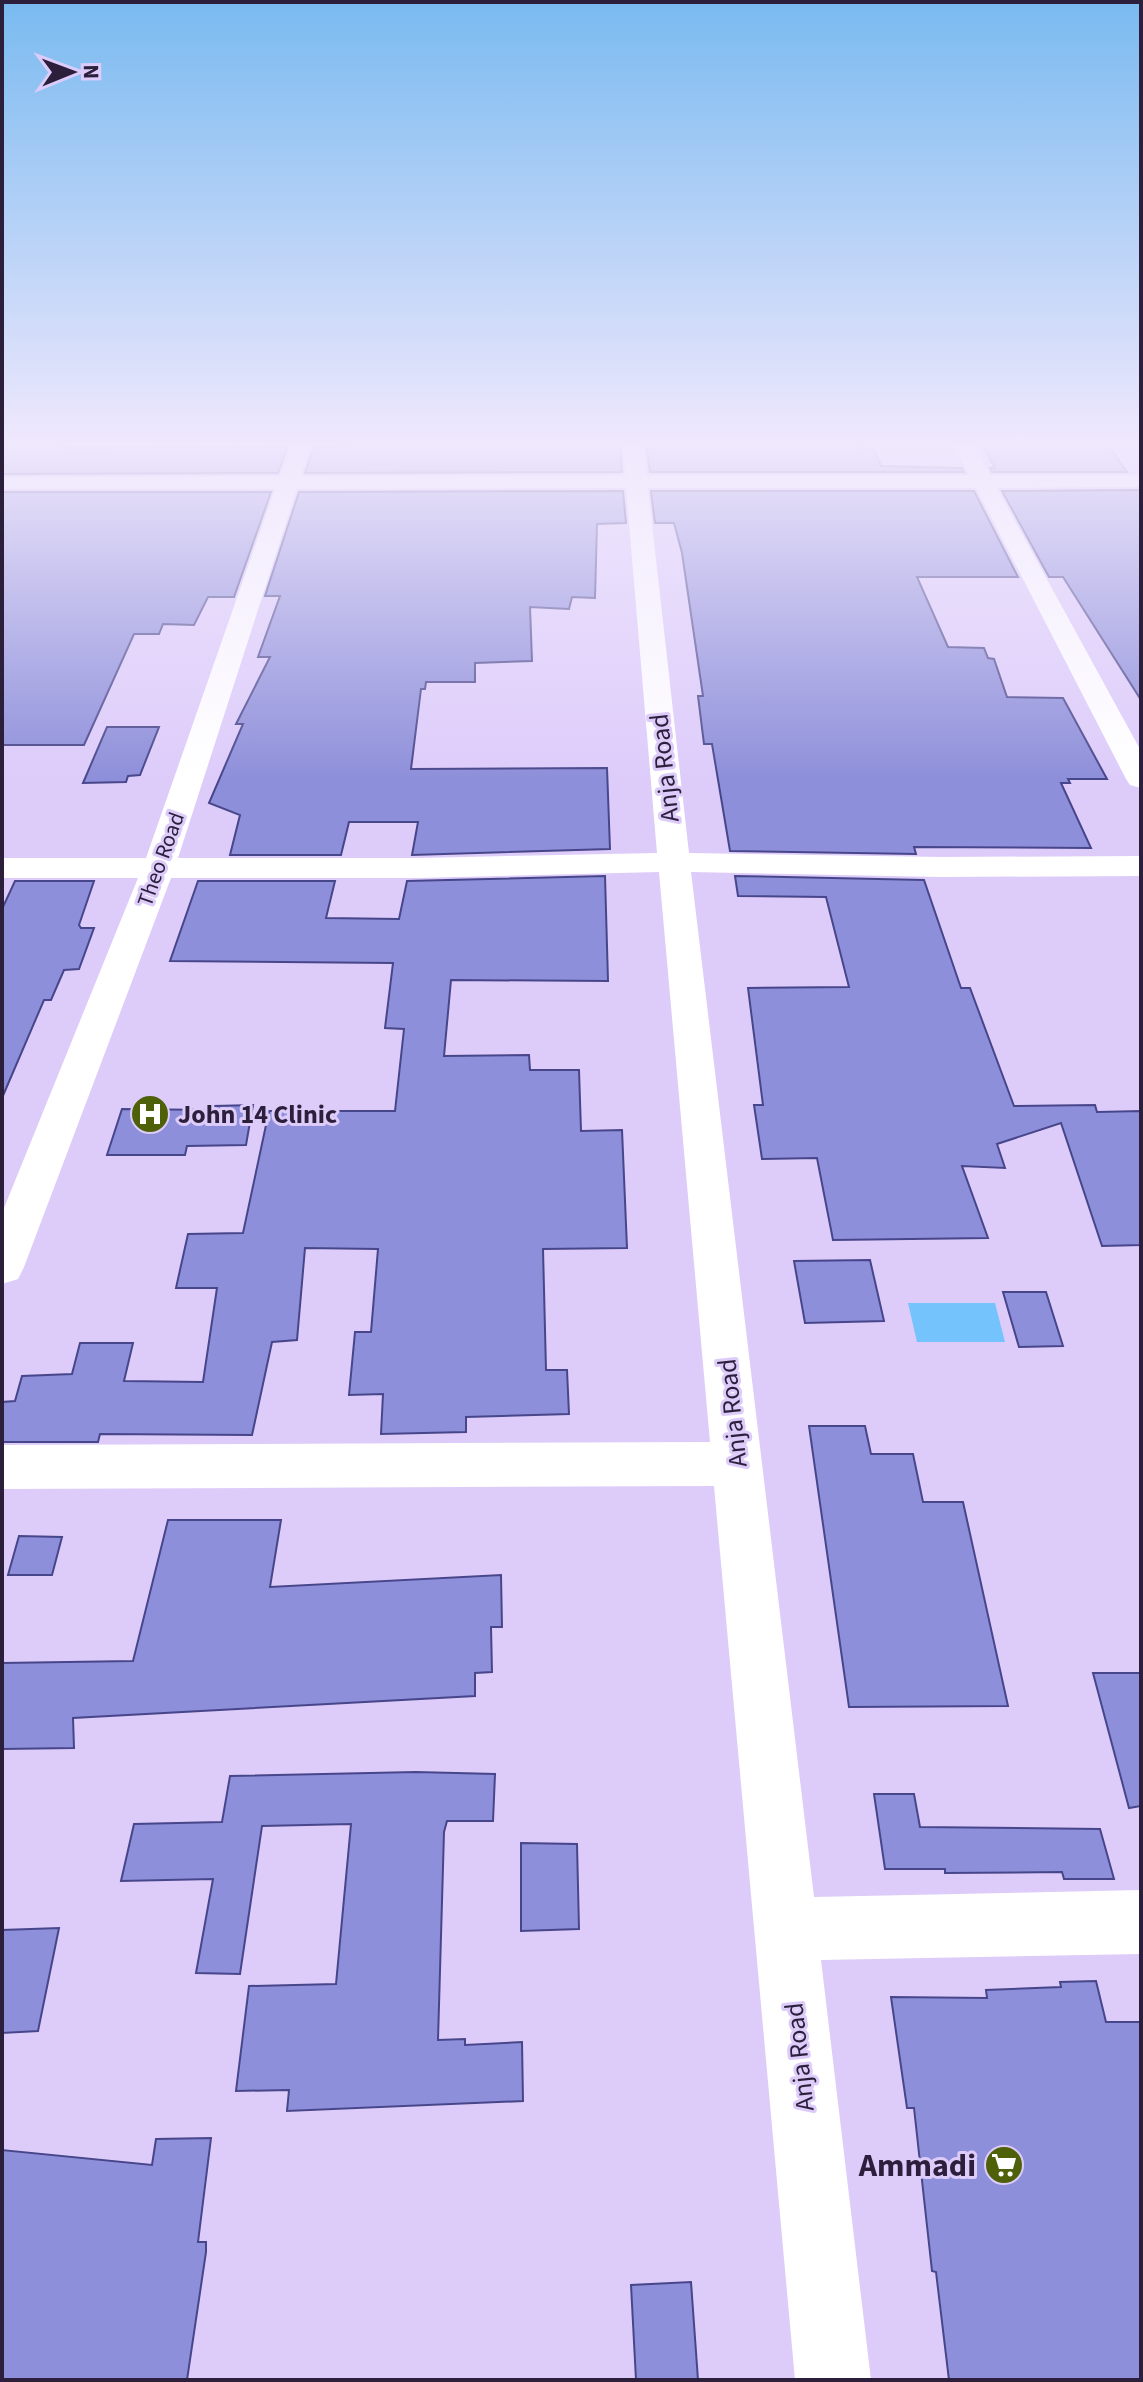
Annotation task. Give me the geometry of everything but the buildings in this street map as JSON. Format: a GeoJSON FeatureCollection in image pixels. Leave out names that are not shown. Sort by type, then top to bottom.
{"type":"FeatureCollection","features":[{"type":"Feature","properties":{"kind":"street","name":"Theo Road"},"geometry":{"type":"LineString","coordinates":[[2,1267],[159,867],[264,556]]}},
{"type":"Feature","properties":{"kind":"street","name":"Anja Road"},"geometry":{"type":"LineString","coordinates":[[643,556],[833,2380]]}},
{"type":"Feature","properties":{"kind":"street"},"geometry":{"type":"LineString","coordinates":[[1024,556],[1141,779]]}},
{"type":"Feature","properties":{"kind":"street"},"geometry":{"type":"LineString","coordinates":[[2,868],[418,868],[674,862],[942,867],[1141,866]]}},
{"type":"Feature","properties":{"kind":"street"},"geometry":{"type":"LineString","coordinates":[[2,1467],[737,1464]]}},
{"type":"Feature","properties":{"kind":"street"},"geometry":{"type":"LineString","coordinates":[[785,1929],[1141,1922]]}},
{"type":"Feature","properties":{"kind":"water"},"geometry":{"type":"Polygon","coordinates":[[[908,1303],[995,1303],[1005,1342],[917,1342],[908,1303]]]}},
{"type":"Feature","properties":{"kind":"place","name":"John 14 Clinic"},"geometry":{"type":"Point","coordinates":[150,1114]}},
{"type":"Feature","properties":{"kind":"place","name":"Ammadi"},"geometry":{"type":"Point","coordinates":[1004,2165]}}]}
